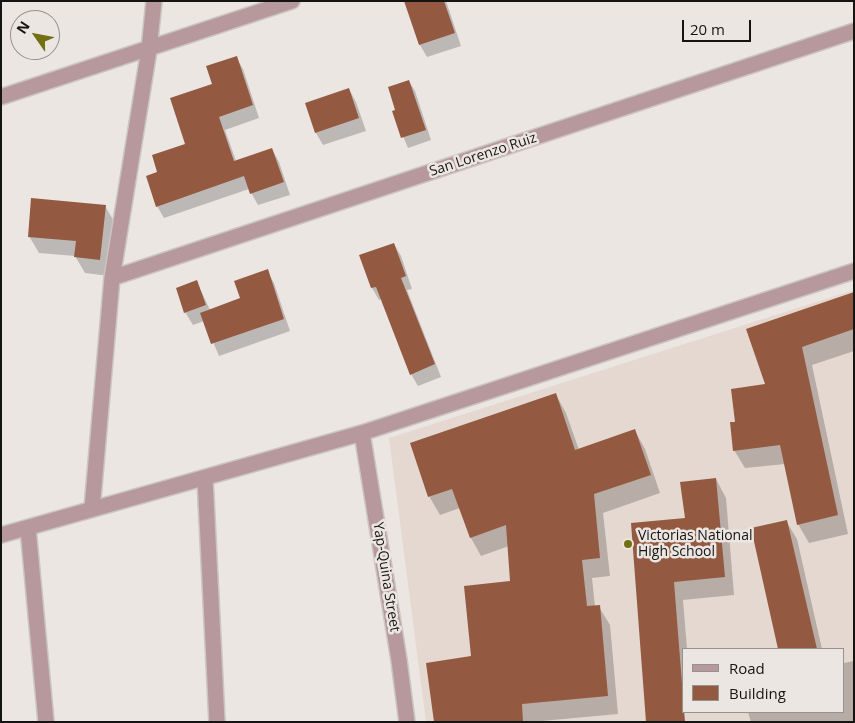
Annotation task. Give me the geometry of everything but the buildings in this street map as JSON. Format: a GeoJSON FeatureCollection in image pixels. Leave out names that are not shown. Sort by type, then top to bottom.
{"type":"FeatureCollection","features":[{"type":"Feature","properties":{"kind":"street"},"geometry":{"type":"LineString","coordinates":[[92,509],[112,278],[150,50],[154,1]]}},
{"type":"Feature","properties":{"kind":"street"},"geometry":{"type":"LineString","coordinates":[[1,97],[150,50],[292,1]]}},
{"type":"Feature","properties":{"kind":"street","name":"San Lorenzo Ruiz"},"geometry":{"type":"LineString","coordinates":[[112,278],[854,31]]}},
{"type":"Feature","properties":{"kind":"street"},"geometry":{"type":"LineString","coordinates":[[1,535],[362,433],[854,271]]}},
{"type":"Feature","properties":{"kind":"street","name":"Yap-Quina Street"},"geometry":{"type":"LineString","coordinates":[[362,433],[400,660],[407,722]]}},
{"type":"Feature","properties":{"kind":"street"},"geometry":{"type":"LineString","coordinates":[[205,478],[217,722]]}},
{"type":"Feature","properties":{"kind":"street"},"geometry":{"type":"LineString","coordinates":[[28,528],[46,722]]}},
{"type":"Feature","properties":{"kind":"shaded area","name":"Victorias National High School"},"geometry":{"type":"Polygon","coordinates":[[[854,290],[854,722],[426,722],[389,438],[854,290]]]}},
{"type":"Feature","properties":{"kind":"place","name":"Victorias National High School"},"geometry":{"type":"Point","coordinates":[628,544]}}]}
